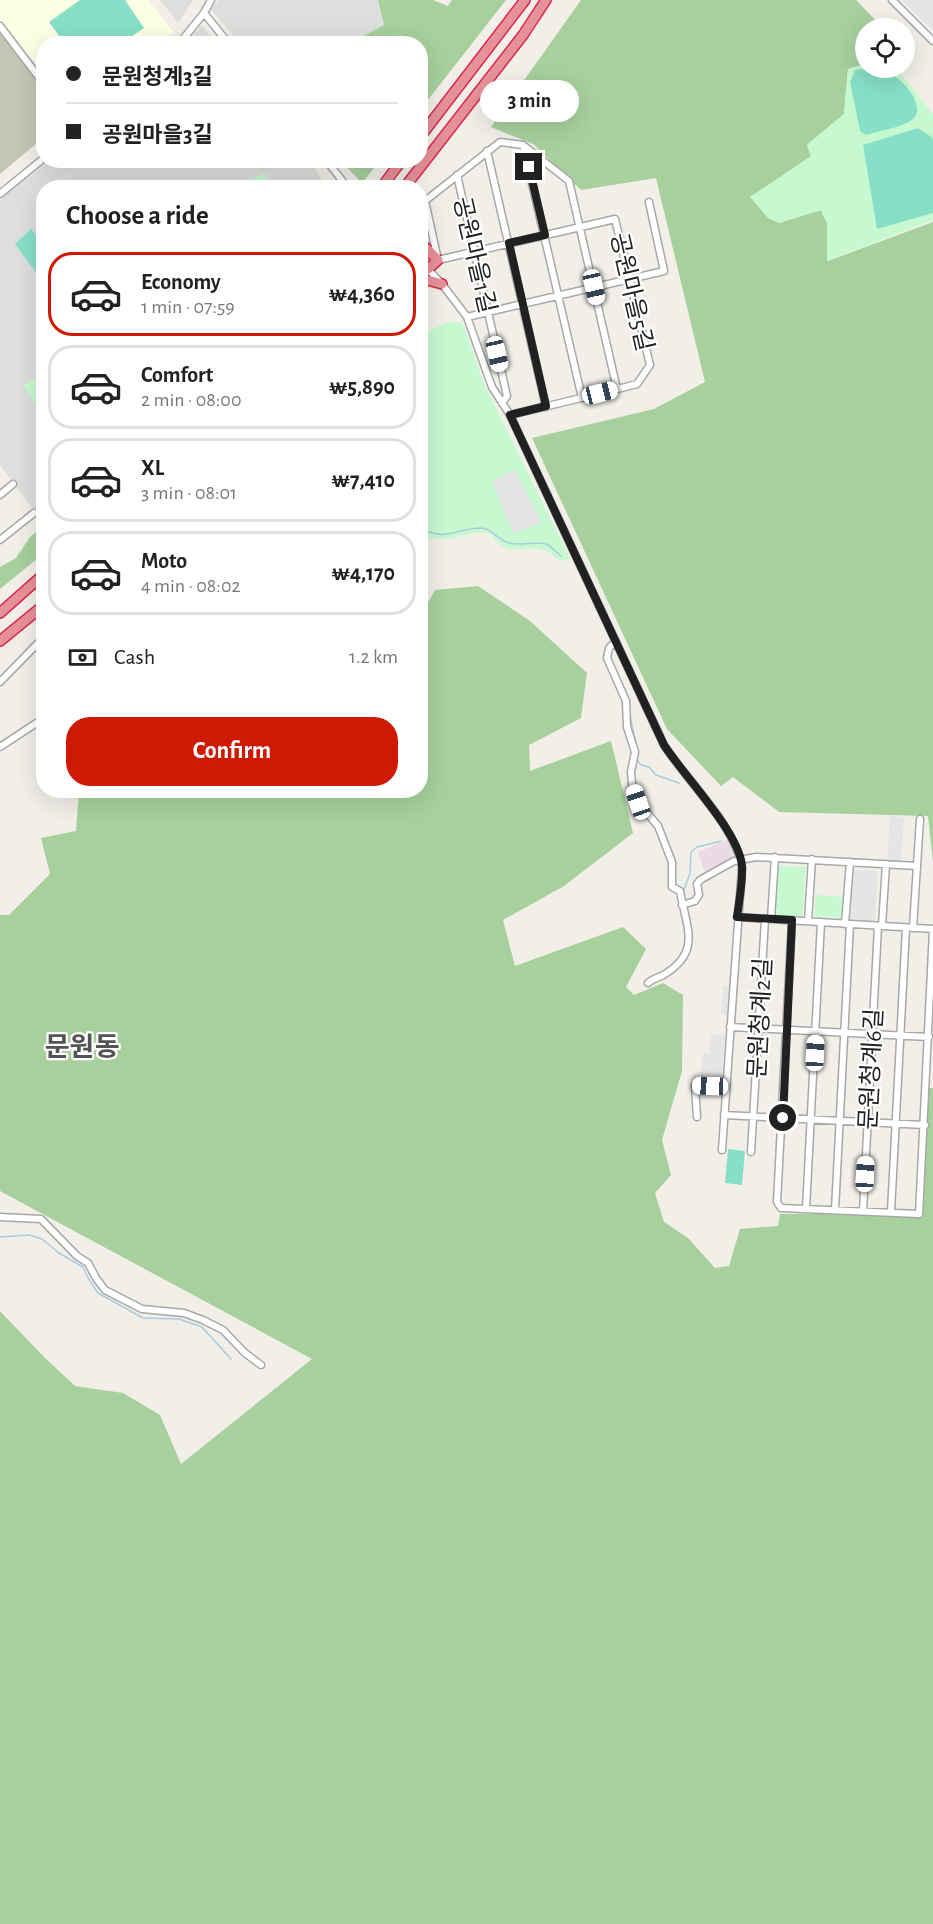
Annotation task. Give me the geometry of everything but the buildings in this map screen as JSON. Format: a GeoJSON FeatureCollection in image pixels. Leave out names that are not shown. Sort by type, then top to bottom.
{"type":"FeatureCollection","features":[{"type":"Feature","properties":{"kind":"highway"},"geometry":{"type":"LineString","coordinates":[[428,127],[525,0]]}},
{"type":"Feature","properties":{"kind":"highway"},"geometry":{"type":"LineString","coordinates":[[428,157],[523,35],[546,0]]}},
{"type":"Feature","properties":{"kind":"highway"},"geometry":{"type":"LineString","coordinates":[[410,180],[420,168]]}},
{"type":"Feature","properties":{"kind":"highway"},"geometry":{"type":"LineString","coordinates":[[428,250],[438,260],[428,269]]}},
{"type":"Feature","properties":{"kind":"highway"},"geometry":{"type":"LineString","coordinates":[[428,280],[442,284]]}},
{"type":"Feature","properties":{"kind":"highway"},"geometry":{"type":"LineString","coordinates":[[0,613],[36,581]]}},
{"type":"Feature","properties":{"kind":"highway"},"geometry":{"type":"LineString","coordinates":[[0,641],[36,612]]}},
{"type":"Feature","properties":{"kind":"street"},"geometry":{"type":"LineString","coordinates":[[187,36],[211,0]]}},
{"type":"Feature","properties":{"kind":"street"},"geometry":{"type":"LineString","coordinates":[[892,0],[933,41]]}},
{"type":"Feature","properties":{"kind":"street"},"geometry":{"type":"LineString","coordinates":[[204,13],[223,36]]}},
{"type":"Feature","properties":{"kind":"street"},"geometry":{"type":"LineString","coordinates":[[0,26],[36,73]]}},
{"type":"Feature","properties":{"kind":"street"},"geometry":{"type":"LineString","coordinates":[[428,199],[500,142],[523,145],[569,181],[617,389],[510,415]]}},
{"type":"Feature","properties":{"kind":"street"},"geometry":{"type":"LineString","coordinates":[[523,145],[582,398]]}},
{"type":"Feature","properties":{"kind":"street"},"geometry":{"type":"LineString","coordinates":[[487,151],[546,406]]}},
{"type":"Feature","properties":{"kind":"street"},"geometry":{"type":"LineString","coordinates":[[0,194],[36,165]]}},
{"type":"Feature","properties":{"kind":"street"},"geometry":{"type":"LineString","coordinates":[[332,168],[342,180]]}},
{"type":"Feature","properties":{"kind":"street","name":"공원마을1길"},"geometry":{"type":"LineString","coordinates":[[457,175],[507,396],[502,403]]}},
{"type":"Feature","properties":{"kind":"street"},"geometry":{"type":"LineString","coordinates":[[467,317],[664,271],[649,202]]}},
{"type":"Feature","properties":{"kind":"street"},"geometry":{"type":"LineString","coordinates":[[428,215],[438,260],[580,227]]}},
{"type":"Feature","properties":{"kind":"street","name":"공원마을5길"},"geometry":{"type":"LineString","coordinates":[[580,227],[615,219],[650,365],[637,384],[617,389]]}},
{"type":"Feature","properties":{"kind":"street"},"geometry":{"type":"LineString","coordinates":[[428,269],[467,317],[492,387],[510,415],[664,745],[728,829],[741,860],[722,1150]]}},
{"type":"Feature","properties":{"kind":"street"},"geometry":{"type":"LineString","coordinates":[[0,495],[14,484]]}},
{"type":"Feature","properties":{"kind":"street"},"geometry":{"type":"LineString","coordinates":[[0,540],[34,513]]}},
{"type":"Feature","properties":{"kind":"street"},"geometry":{"type":"LineString","coordinates":[[616,641],[609,648],[607,658],[626,701],[627,727],[635,752],[631,772],[632,784],[638,802],[658,826],[672,862],[672,887],[680,891],[690,945],[682,960],[648,983]]}},
{"type":"Feature","properties":{"kind":"street"},"geometry":{"type":"LineString","coordinates":[[0,682],[36,645]]}},
{"type":"Feature","properties":{"kind":"street"},"geometry":{"type":"LineString","coordinates":[[0,747],[36,723]]}},
{"type":"Feature","properties":{"kind":"street"},"geometry":{"type":"LineString","coordinates":[[891,1212],[900,1036],[920,819]]}},
{"type":"Feature","properties":{"kind":"street"},"geometry":{"type":"LineString","coordinates":[[684,905],[695,901],[699,895],[697,884],[700,880],[734,861],[756,857],[917,866]]}},
{"type":"Feature","properties":{"kind":"street","name":"문원청계2길"},"geometry":{"type":"LineString","coordinates":[[751,1152],[759,1029],[775,857]]}},
{"type":"Feature","properties":{"kind":"street"},"geometry":{"type":"LineString","coordinates":[[808,921],[812,859]]}},
{"type":"Feature","properties":{"kind":"street"},"geometry":{"type":"LineString","coordinates":[[835,1210],[845,1033],[850,862]]}},
{"type":"Feature","properties":{"kind":"street","name":"문원청계6길"},"geometry":{"type":"LineString","coordinates":[[863,1211],[880,926],[886,864]]}},
{"type":"Feature","properties":{"kind":"street"},"geometry":{"type":"LineString","coordinates":[[737,917],[768,919],[792,920],[808,921],[933,930],[919,1214],[781,1208],[777,1202],[788,1030],[792,920]]}},
{"type":"Feature","properties":{"kind":"street"},"geometry":{"type":"LineString","coordinates":[[806,1209],[821,922]]}},
{"type":"Feature","properties":{"kind":"street"},"geometry":{"type":"LineString","coordinates":[[730,1027],[929,1037]]}},
{"type":"Feature","properties":{"kind":"street"},"geometry":{"type":"LineString","coordinates":[[698,1117],[695,1086],[726,1087]]}},
{"type":"Feature","properties":{"kind":"street"},"geometry":{"type":"LineString","coordinates":[[724,1115],[925,1125]]}},
{"type":"Feature","properties":{"kind":"street"},"geometry":{"type":"LineString","coordinates":[[0,1217],[41,1220],[77,1256],[88,1263],[105,1290],[141,1309],[184,1313],[213,1325],[223,1330],[245,1353],[261,1365]]}},
{"type":"Feature","properties":{"kind":"shaded area"},"geometry":{"type":"Polygon","coordinates":[[[0,0],[148,0],[174,32],[170,36],[36,36],[36,64],[0,19],[0,0]]]}},
{"type":"Feature","properties":{"kind":"shaded area"},"geometry":{"type":"Polygon","coordinates":[[[160,0],[193,0],[178,23],[160,0]]]}},
{"type":"Feature","properties":{"kind":"shaded area"},"geometry":{"type":"Polygon","coordinates":[[[218,0],[378,0],[384,25],[363,36],[234,36],[211,10],[218,0]]]}},
{"type":"Feature","properties":{"kind":"shaded area"},"geometry":{"type":"Polygon","coordinates":[[[902,0],[933,0],[933,31],[902,0]]]}},
{"type":"Feature","properties":{"kind":"shaded area"},"geometry":{"type":"Polygon","coordinates":[[[202,25],[211,36],[192,36],[202,25]]]}},
{"type":"Feature","properties":{"kind":"shaded area"},"geometry":{"type":"Polygon","coordinates":[[[0,30],[36,77],[36,144],[0,174],[0,30]]]}},
{"type":"Feature","properties":{"kind":"shaded area"},"geometry":{"type":"Polygon","coordinates":[[[40,168],[314,168],[322,180],[36,180],[36,513],[0,465],[0,200],[40,168]]]}},
{"type":"Feature","properties":{"kind":"shaded area"},"geometry":{"type":"Polygon","coordinates":[[[515,470],[542,523],[513,533],[492,481],[515,470]]]}},
{"type":"Feature","properties":{"kind":"shaded area"},"geometry":{"type":"Polygon","coordinates":[[[890,816],[904,817],[901,862],[887,861],[890,816]]]}},
{"type":"Feature","properties":{"kind":"shaded area"},"geometry":{"type":"Polygon","coordinates":[[[729,839],[734,860],[705,874],[698,852],[729,839]]]}},
{"type":"Feature","properties":{"kind":"shaded area"},"geometry":{"type":"Polygon","coordinates":[[[851,869],[878,871],[875,923],[848,921],[851,869]]]}},
{"type":"Feature","properties":{"kind":"shaded area"},"geometry":{"type":"Polygon","coordinates":[[[723,986],[729,987],[727,1015],[721,1014],[723,986]]]}},
{"type":"Feature","properties":{"kind":"shaded area"},"geometry":{"type":"Polygon","coordinates":[[[711,1034],[725,1035],[722,1076],[701,1074],[703,1053],[709,1054],[711,1034]]]}},
{"type":"Feature","properties":{"kind":"green space"},"geometry":{"type":"Polygon","coordinates":[[[80,0],[125,0],[144,28],[132,36],[59,36],[49,22],[80,0]]]}},
{"type":"Feature","properties":{"kind":"green space"},"geometry":{"type":"Polygon","coordinates":[[[378,0],[433,0],[448,6],[452,0],[506,0],[428,100],[428,36],[363,36],[384,25],[378,0]]]}},
{"type":"Feature","properties":{"kind":"green space"},"geometry":{"type":"Polygon","coordinates":[[[581,0],[856,0],[873,18],[855,18],[855,67],[848,69],[844,114],[807,145],[811,156],[779,223],[821,210],[827,223],[828,261],[933,222],[933,862],[928,816],[779,812],[733,777],[721,786],[667,729],[532,438],[654,409],[705,382],[656,178],[581,190],[533,144],[491,127],[581,0]]]}},
{"type":"Feature","properties":{"kind":"green space"},"geometry":{"type":"Polygon","coordinates":[[[855,67],[855,78],[904,78],[933,114],[933,220],[827,261],[827,223],[821,210],[779,223],[768,218],[750,197],[811,156],[807,145],[844,114],[848,69],[855,67]]]}},
{"type":"Feature","properties":{"kind":"green space"},"geometry":{"type":"Polygon","coordinates":[[[855,70],[855,78],[897,78],[906,86],[916,102],[915,117],[906,123],[866,135],[860,131],[850,82],[855,70]]]}},
{"type":"Feature","properties":{"kind":"green space"},"geometry":{"type":"Polygon","coordinates":[[[918,128],[933,138],[933,213],[877,229],[863,145],[918,128]]]}},
{"type":"Feature","properties":{"kind":"green space"},"geometry":{"type":"Polygon","coordinates":[[[348,168],[374,168],[364,180],[359,180],[348,168]]]}},
{"type":"Feature","properties":{"kind":"green space"},"geometry":{"type":"Polygon","coordinates":[[[263,173],[267,180],[251,180],[263,173]]]}},
{"type":"Feature","properties":{"kind":"green space"},"geometry":{"type":"Polygon","coordinates":[[[31,229],[36,235],[36,272],[15,244],[31,229]]]}},
{"type":"Feature","properties":{"kind":"green space"},"geometry":{"type":"Polygon","coordinates":[[[460,322],[464,326],[484,384],[570,558],[561,561],[548,552],[536,548],[509,549],[497,542],[491,534],[473,533],[450,539],[428,537],[428,332],[448,323],[460,322]]]}},
{"type":"Feature","properties":{"kind":"green space"},"geometry":{"type":"Polygon","coordinates":[[[35,378],[36,405],[23,385],[35,378]]]}},
{"type":"Feature","properties":{"kind":"green space"},"geometry":{"type":"Polygon","coordinates":[[[36,532],[36,560],[0,589],[0,567],[16,558],[30,537],[36,532]]]}},
{"type":"Feature","properties":{"kind":"green space"},"geometry":{"type":"Polygon","coordinates":[[[478,586],[530,621],[587,673],[581,718],[529,745],[530,771],[611,741],[633,833],[564,886],[503,920],[515,966],[623,927],[646,949],[626,987],[634,995],[663,983],[683,995],[682,1071],[662,1140],[671,1175],[655,1193],[664,1222],[688,1238],[715,1268],[729,1266],[740,1229],[778,1226],[780,1214],[920,1214],[929,1088],[933,1088],[933,1924],[0,1924],[0,1311],[75,1386],[123,1393],[160,1415],[181,1464],[312,1359],[0,1191],[0,915],[9,915],[50,874],[41,838],[76,831],[78,798],[428,798],[428,603],[435,590],[478,586]]]}},
{"type":"Feature","properties":{"kind":"green space"},"geometry":{"type":"Polygon","coordinates":[[[776,866],[806,867],[802,919],[772,916],[776,866]]]}},
{"type":"Feature","properties":{"kind":"green space"},"geometry":{"type":"Polygon","coordinates":[[[816,895],[843,897],[842,918],[814,916],[816,895]]]}},
{"type":"Feature","properties":{"kind":"green space"},"geometry":{"type":"Polygon","coordinates":[[[728,1149],[745,1151],[742,1185],[725,1183],[728,1149]]]}},
{"type":"Feature","properties":{"kind":"waterway"},"geometry":{"type":"LineString","coordinates":[[428,532],[450,534],[484,528],[509,543],[546,544],[561,556]]}},
{"type":"Feature","properties":{"kind":"waterway"},"geometry":{"type":"LineString","coordinates":[[629,712],[637,748],[637,760],[641,765],[649,767],[656,775],[679,783]]}},
{"type":"Feature","properties":{"kind":"waterway"},"geometry":{"type":"LineString","coordinates":[[683,893],[690,873],[691,852],[697,847],[721,841]]}},
{"type":"Feature","properties":{"kind":"waterway"},"geometry":{"type":"LineString","coordinates":[[0,1237],[29,1235],[42,1239],[59,1253],[83,1267],[98,1293],[143,1318],[179,1319],[202,1327],[231,1359]]}},
{"type":"Feature","properties":{"kind":"district","name":"문원동"},"geometry":{"type":"Point","coordinates":[82,1047]}},
{"type":"Feature","properties":{"kind":"route"},"geometry":{"type":"LineString","coordinates":[[529,167],[545,235],[509,243],[546,406],[510,415],[664,745],[728,829],[735,843],[742,867],[737,917],[792,920],[783,1118]]}}]}
